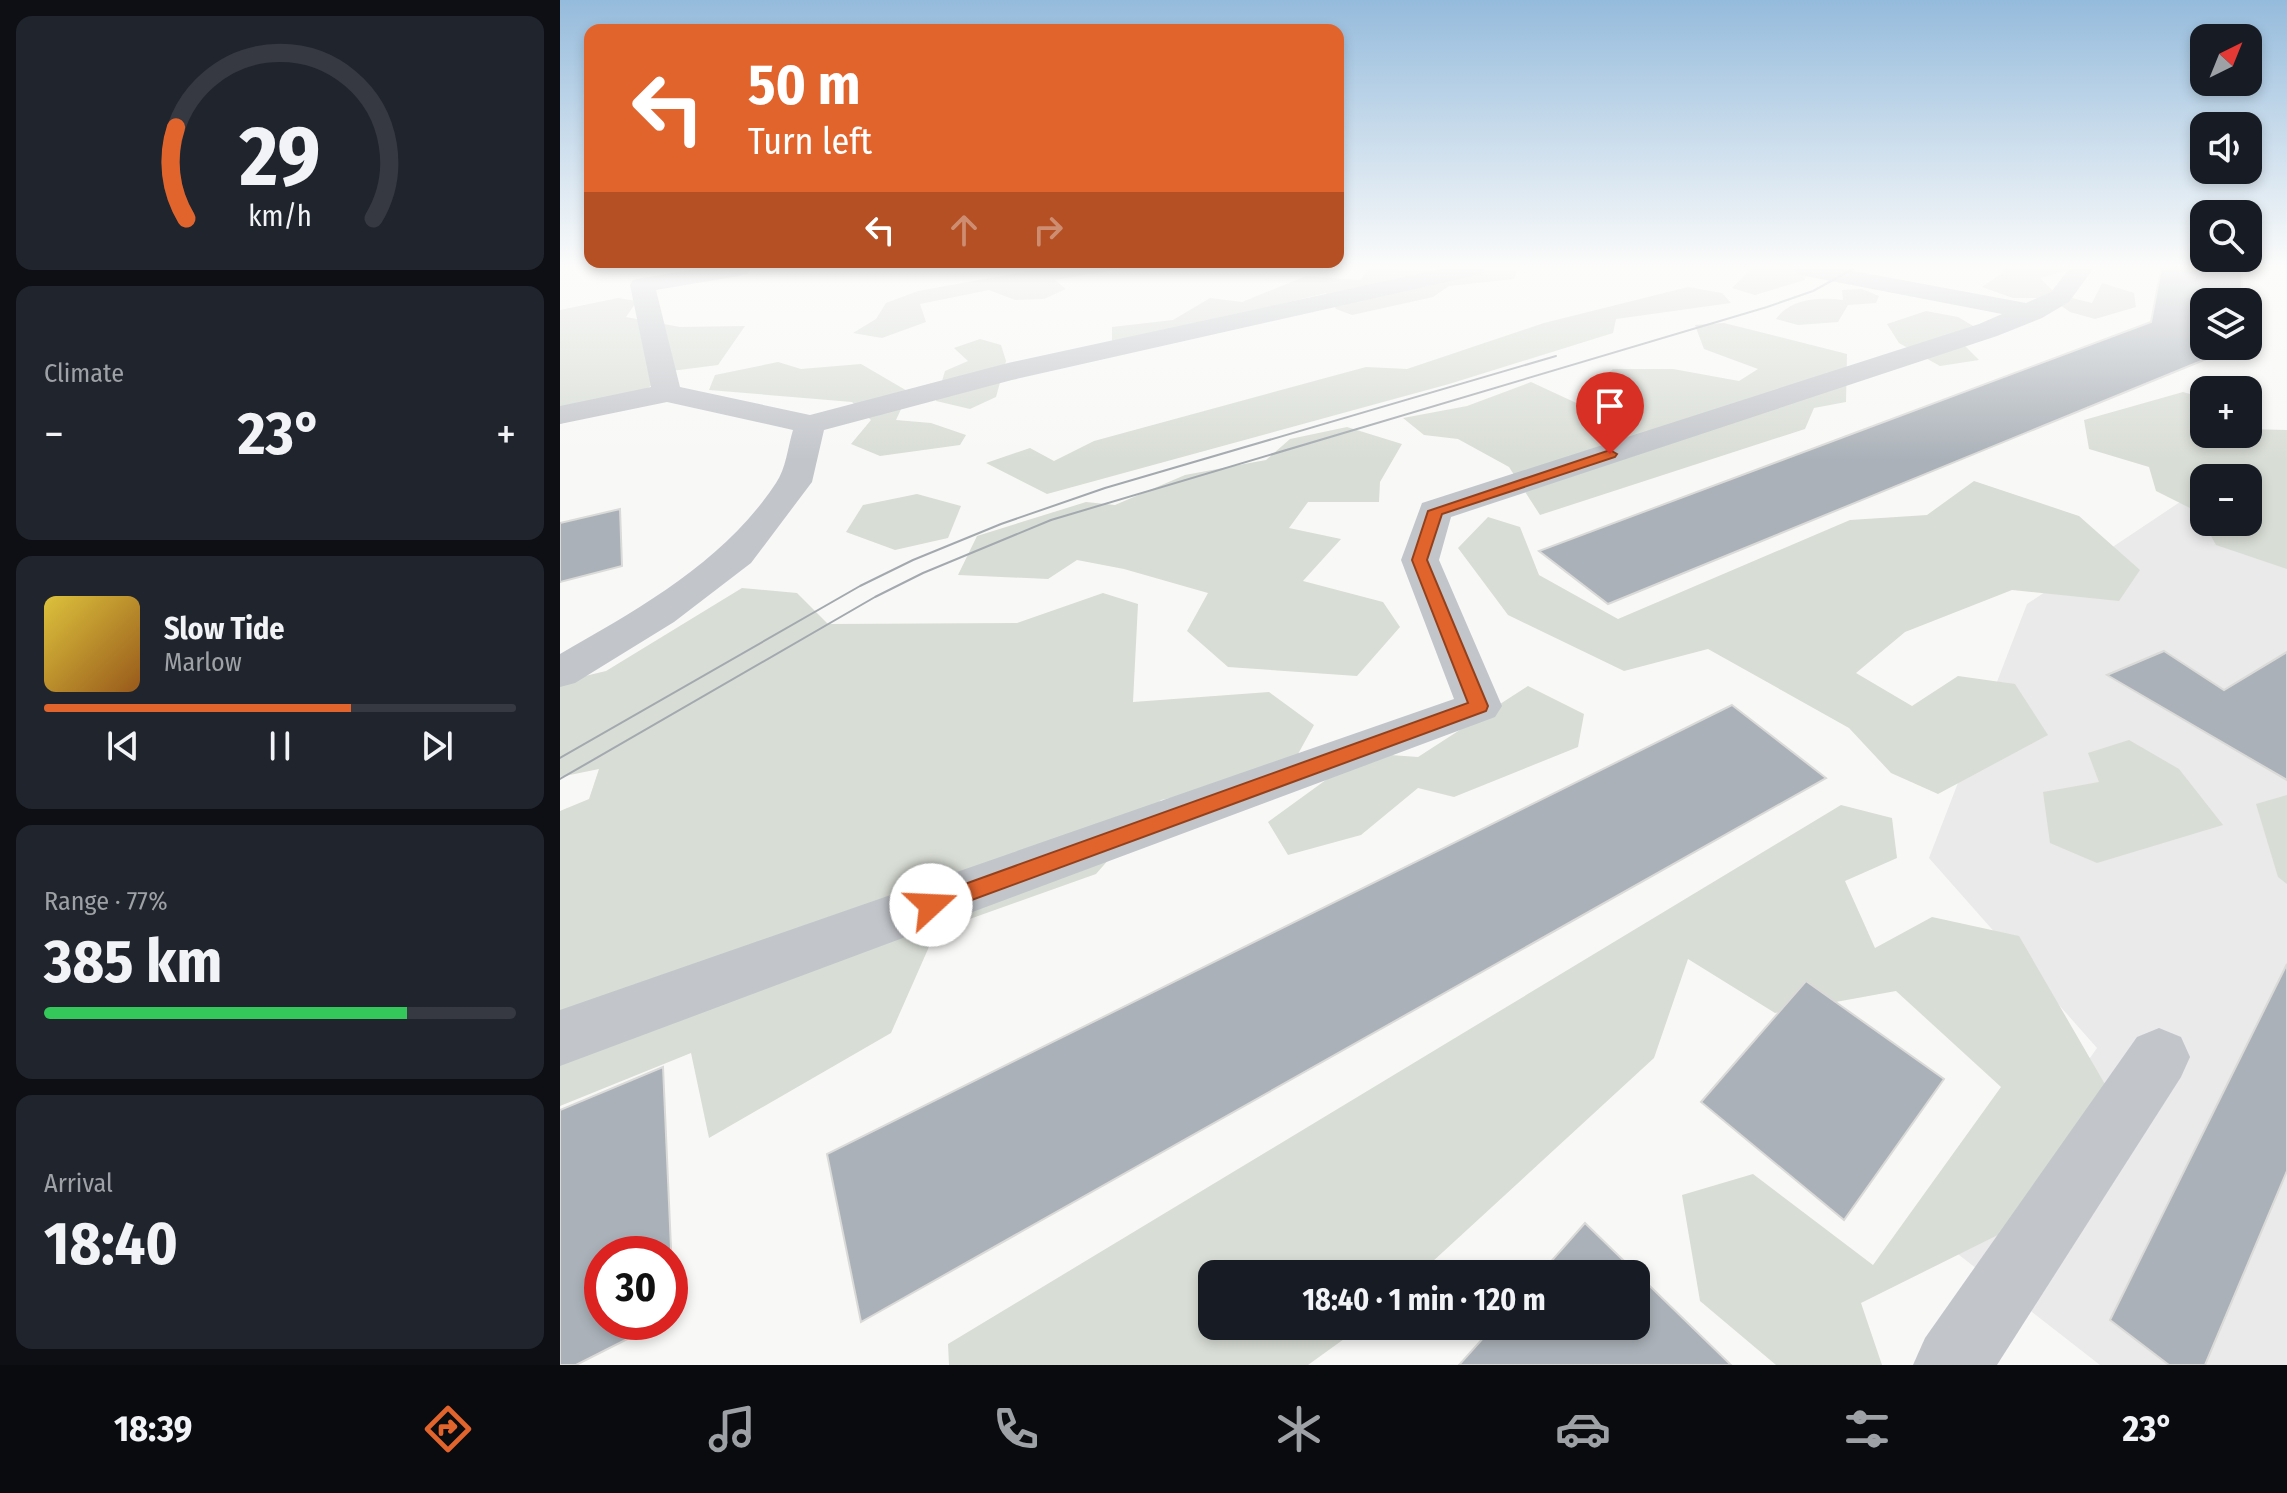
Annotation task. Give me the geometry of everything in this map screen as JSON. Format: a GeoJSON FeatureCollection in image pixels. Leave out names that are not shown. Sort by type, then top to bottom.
{"type":"FeatureCollection","features":[{"type":"Feature","properties":{"kind":"street"},"geometry":{"type":"LineString","coordinates":[[653,333],[667,393]]}},
{"type":"Feature","properties":{"kind":"street"},"geometry":{"type":"LineString","coordinates":[[560,415],[667,393],[810,424],[1008,372],[1185,333]]}},
{"type":"Feature","properties":{"kind":"street"},"geometry":{"type":"LineString","coordinates":[[560,1038],[1479,706],[1420,560],[1435,511],[1980,333]]}},
{"type":"Feature","properties":{"kind":"street"},"geometry":{"type":"LineString","coordinates":[[560,673],[660,613],[738,555],[795,482],[810,424]]}},
{"type":"Feature","properties":{"kind":"street"},"geometry":{"type":"LineString","coordinates":[[1952,1365],[2159,1057]]}},
{"type":"Feature","properties":{"kind":"shaded area"},"geometry":{"type":"Polygon","coordinates":[[[560,333],[740,333],[718,365],[671,371],[633,399],[560,424],[560,333]]]}},
{"type":"Feature","properties":{"kind":"shaded area"},"geometry":{"type":"Polygon","coordinates":[[[853,333],[897,333],[882,338],[853,333]]]}},
{"type":"Feature","properties":{"kind":"shaded area"},"geometry":{"type":"Polygon","coordinates":[[[1112,333],[1164,333],[1142,338],[1112,341],[1112,333]]]}},
{"type":"Feature","properties":{"kind":"shaded area"},"geometry":{"type":"Polygon","coordinates":[[[1515,333],[1613,333],[1449,384],[1047,494],[986,463],[1030,448],[1054,461],[1094,441],[1366,367],[1407,369],[1515,333]]]}},
{"type":"Feature","properties":{"kind":"shaded area"},"geometry":{"type":"Polygon","coordinates":[[[1698,333],[1762,333],[1847,354],[1846,402],[1814,408],[1805,429],[1540,515],[1509,467],[1458,439],[1424,435],[1403,418],[1467,406],[1531,382],[1598,413],[1643,393],[1595,384],[1613,369],[1673,369],[1739,381],[1758,369],[1704,349],[1698,333]]]}},
{"type":"Feature","properties":{"kind":"shaded area"},"geometry":{"type":"Polygon","coordinates":[[[1892,333],[1974,333],[1959,340],[1979,360],[1940,366],[1899,343],[1892,333]]]}},
{"type":"Feature","properties":{"kind":"shaded area"},"geometry":{"type":"Polygon","coordinates":[[[980,339],[1001,345],[1006,361],[996,397],[970,409],[936,401],[945,371],[968,361],[954,348],[980,339]]]}},
{"type":"Feature","properties":{"kind":"shaded area"},"geometry":{"type":"Polygon","coordinates":[[[778,362],[801,369],[861,364],[909,392],[896,420],[931,423],[966,435],[960,445],[880,456],[851,444],[871,420],[852,402],[709,390],[715,375],[778,362]]]}},
{"type":"Feature","properties":{"kind":"shaded area"},"geometry":{"type":"Polygon","coordinates":[[[2183,392],[2190,394],[2190,448],[2262,448],[2262,429],[2287,430],[2287,569],[2216,545],[2211,536],[2262,536],[2262,464],[2190,464],[2190,508],[2156,491],[2149,467],[2089,449],[2084,420],[2183,392]]]}},
{"type":"Feature","properties":{"kind":"shaded area"},"geometry":{"type":"Polygon","coordinates":[[[1347,427],[1402,444],[1380,482],[1379,502],[1308,502],[1289,528],[1341,539],[1303,581],[1383,602],[1400,627],[1357,676],[1228,667],[1187,631],[1208,593],[1124,569],[1077,560],[1048,579],[958,575],[977,536],[1086,502],[1115,505],[1185,475],[1266,460],[1290,439],[1347,427]]]}},
{"type":"Feature","properties":{"kind":"shaded area"},"geometry":{"type":"Polygon","coordinates":[[[2287,430],[2287,1365],[2100,1365],[1954,1251],[2097,1048],[1929,858],[2027,604],[2190,495],[2190,536],[2262,536],[2262,464],[2236,464],[2287,430]]]}},
{"type":"Feature","properties":{"kind":"shaded area"},"geometry":{"type":"Polygon","coordinates":[[[1974,481],[2079,516],[2140,570],[2119,601],[2012,590],[1905,632],[1856,673],[1912,706],[1958,676],[2015,684],[2048,735],[1938,794],[1891,773],[1849,728],[1708,649],[1624,671],[1508,615],[1458,548],[1488,517],[1520,527],[1539,575],[1618,619],[1850,520],[1927,515],[1974,481]]]}},
{"type":"Feature","properties":{"kind":"shaded area"},"geometry":{"type":"Polygon","coordinates":[[[917,494],[961,506],[948,538],[895,550],[846,532],[863,505],[917,494]]]}},
{"type":"Feature","properties":{"kind":"shaded area"},"geometry":{"type":"Polygon","coordinates":[[[742,588],[797,593],[828,624],[1017,623],[1103,593],[1138,604],[1133,702],[1269,692],[1314,725],[1287,774],[1161,800],[1096,874],[936,931],[891,1033],[709,1138],[691,1053],[560,1106],[560,811],[589,799],[599,769],[560,777],[560,682],[606,671],[742,588]]]}},
{"type":"Feature","properties":{"kind":"shaded area"},"geometry":{"type":"Polygon","coordinates":[[[1528,686],[1584,714],[1578,747],[1454,797],[1418,788],[1361,835],[1288,855],[1268,822],[1363,753],[1418,757],[1528,686]]]}},
{"type":"Feature","properties":{"kind":"shaded area"},"geometry":{"type":"Polygon","coordinates":[[[2129,740],[2179,769],[2223,825],[2097,863],[2050,843],[2043,792],[2099,782],[2088,753],[2129,740]]]}},
{"type":"Feature","properties":{"kind":"shaded area"},"geometry":{"type":"Polygon","coordinates":[[[2287,795],[2287,884],[2278,877],[2256,804],[2287,795]]]}},
{"type":"Feature","properties":{"kind":"shaded area"},"geometry":{"type":"Polygon","coordinates":[[[1841,805],[1892,818],[1897,858],[1845,881],[1875,948],[1932,917],[2019,936],[2106,1086],[2032,1218],[1861,1303],[1882,1365],[1776,1365],[1700,1301],[1682,1195],[1753,1174],[1873,1265],[2001,1087],[1896,991],[1775,1013],[1688,959],[1654,1058],[1434,1260],[1198,1260],[1198,1340],[1343,1340],[1308,1365],[949,1365],[948,1344],[1841,805]]]}},
{"type":"Feature","properties":{"kind":"building"},"geometry":{"type":"Polygon","coordinates":[[[2122,333],[2190,333],[2190,360],[2204,360],[1608,604],[1539,551],[2122,333]]]}},
{"type":"Feature","properties":{"kind":"building"},"geometry":{"type":"Polygon","coordinates":[[[620,509],[622,566],[560,582],[560,523],[620,509]]]}},
{"type":"Feature","properties":{"kind":"building"},"geometry":{"type":"Polygon","coordinates":[[[2164,651],[2224,690],[2287,652],[2287,780],[2107,675],[2164,651]]]}},
{"type":"Feature","properties":{"kind":"building"},"geometry":{"type":"Polygon","coordinates":[[[1732,705],[1826,778],[861,1322],[827,1154],[1732,705]]]}},
{"type":"Feature","properties":{"kind":"building"},"geometry":{"type":"Polygon","coordinates":[[[2287,964],[2287,1171],[2205,1365],[2169,1365],[2110,1320],[2287,964]]]}},
{"type":"Feature","properties":{"kind":"building"},"geometry":{"type":"Polygon","coordinates":[[[1806,981],[1944,1079],[1844,1220],[1701,1102],[1806,981]]]}},
{"type":"Feature","properties":{"kind":"building"},"geometry":{"type":"Polygon","coordinates":[[[663,1067],[670,1236],[584,1236],[584,1340],[625,1340],[576,1365],[560,1365],[560,1110],[663,1067]]]}},
{"type":"Feature","properties":{"kind":"building"},"geometry":{"type":"Polygon","coordinates":[[[1585,1223],[1623,1260],[1552,1260],[1585,1223]]]}},
{"type":"Feature","properties":{"kind":"building"},"geometry":{"type":"Polygon","coordinates":[[[1650,1286],[1731,1365],[1459,1365],[1481,1340],[1650,1340],[1650,1286]]]}},
{"type":"Feature","properties":{"kind":"tram line"},"geometry":{"type":"LineString","coordinates":[[560,779],[875,597],[923,573],[1051,520],[1681,333]]}},
{"type":"Feature","properties":{"kind":"tram line"},"geometry":{"type":"LineString","coordinates":[[560,758],[860,586],[913,560],[1001,524],[1105,488],[1556,356]]}},
{"type":"Feature","properties":{"kind":"route"},"geometry":{"type":"LineString","coordinates":[[931,905],[1479,706],[1420,560],[1435,511],[1610,454]]}}]}
